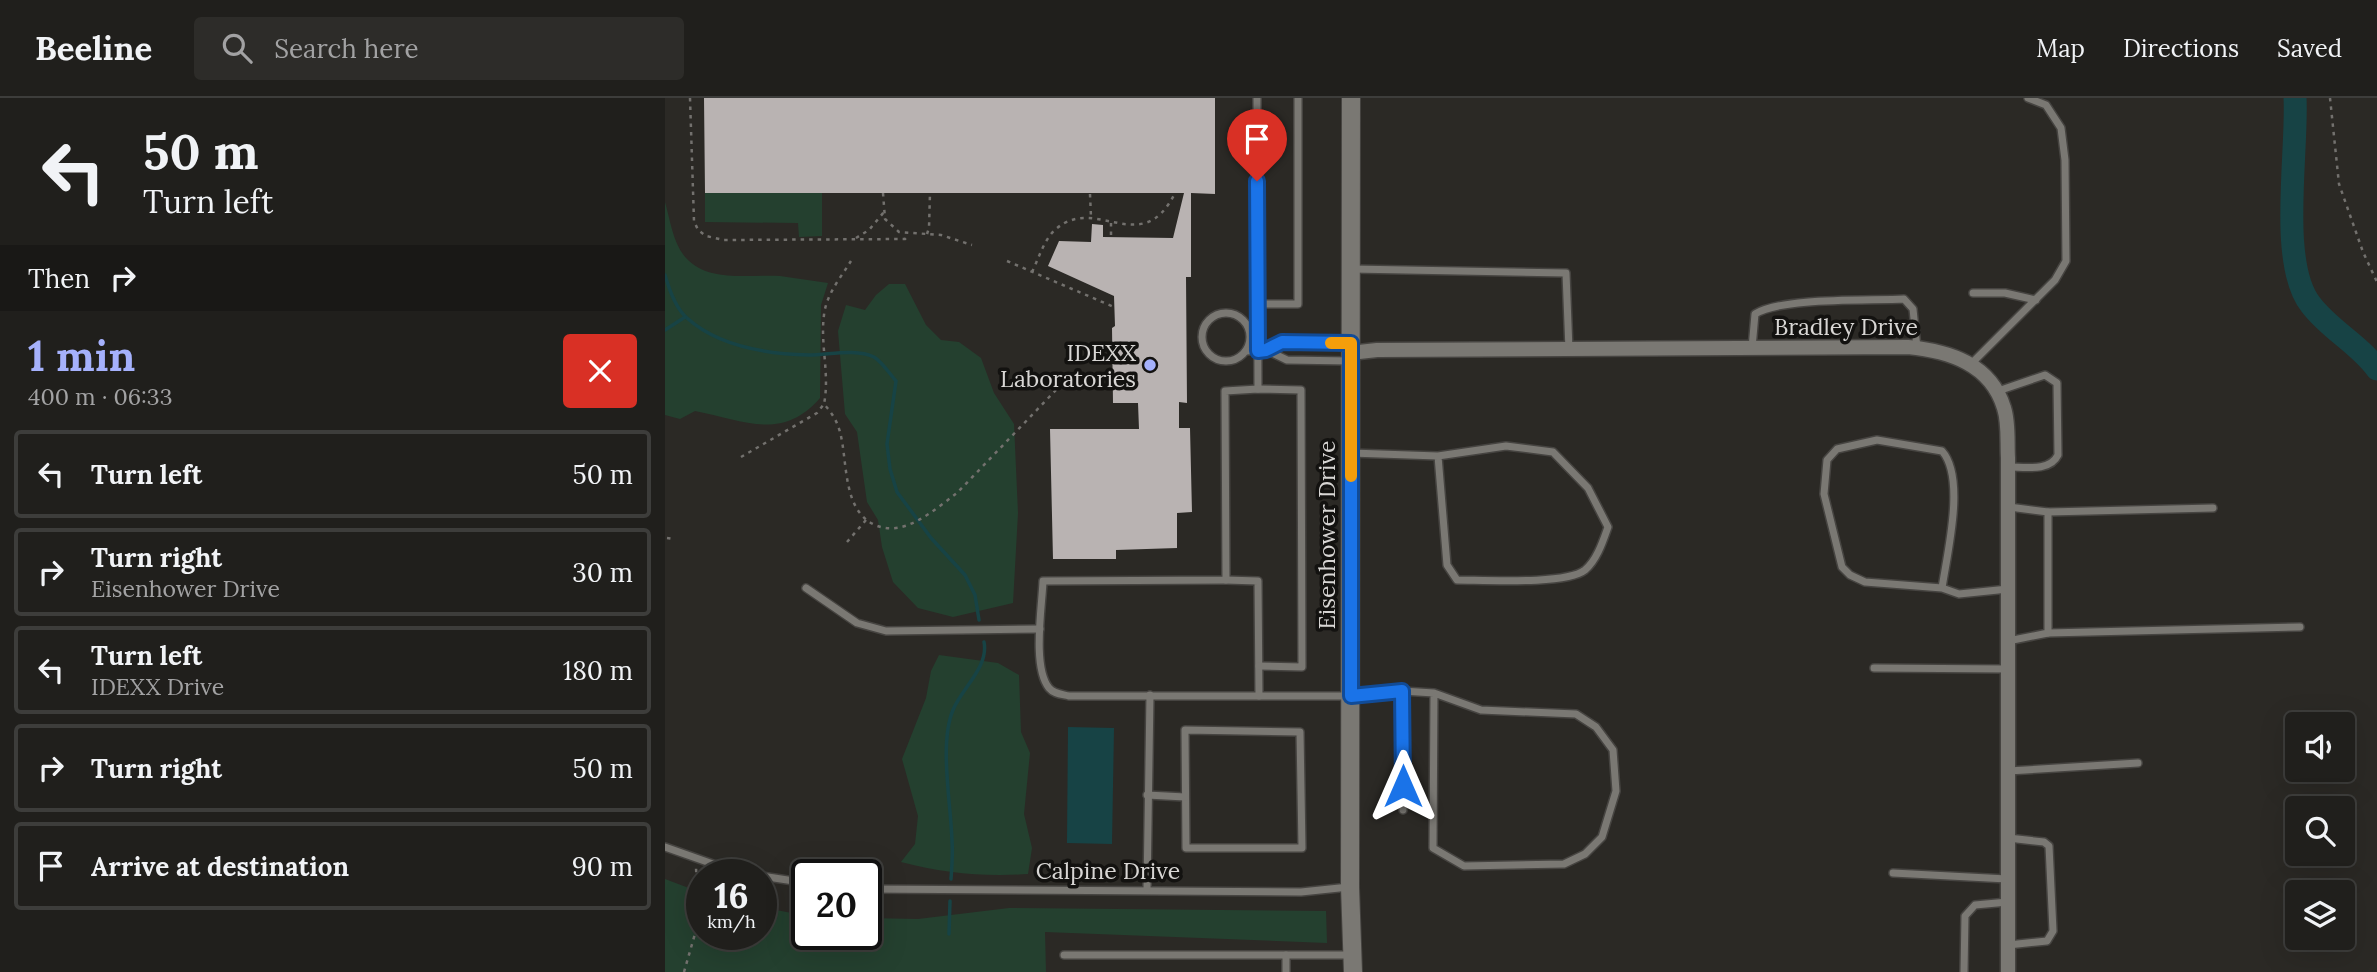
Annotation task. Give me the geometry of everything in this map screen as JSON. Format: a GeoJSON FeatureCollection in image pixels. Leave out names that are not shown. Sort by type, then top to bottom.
{"type":"FeatureCollection","features":[{"type":"Feature","properties":{"kind":"street","name":"Eisenhower Drive"},"geometry":{"type":"LineString","coordinates":[[1351,98],[1350,887],[1353,963]]}},
{"type":"Feature","properties":{"kind":"street","name":"Bradley Drive"},"geometry":{"type":"LineString","coordinates":[[1350,352],[1917,348],[1935,350],[1962,359],[1971,364],[1998,391]]}},
{"type":"Feature","properties":{"kind":"street"},"geometry":{"type":"LineString","coordinates":[[1998,391],[2005,411],[2008,467],[2008,972]]}},
{"type":"Feature","properties":{"kind":"lane"},"geometry":{"type":"LineString","coordinates":[[1257,98],[1257,304],[1262,351],[1258,389]]}},
{"type":"Feature","properties":{"kind":"lane"},"geometry":{"type":"LineString","coordinates":[[1257,304],[1298,304],[1298,98]]}},
{"type":"Feature","properties":{"kind":"lane"},"geometry":{"type":"LineString","coordinates":[[1971,364],[2055,280],[2066,261],[2065,160],[2061,128],[2046,105],[2028,98]]}},
{"type":"Feature","properties":{"kind":"lane"},"geometry":{"type":"LineString","coordinates":[[1351,269],[1566,273],[1569,350]]}},
{"type":"Feature","properties":{"kind":"lane"},"geometry":{"type":"LineString","coordinates":[[1973,293],[2005,293],[2036,300]]}},
{"type":"Feature","properties":{"kind":"lane"},"geometry":{"type":"LineString","coordinates":[[1752,349],[1755,314],[1762,310],[1786,304],[1904,299],[1913,309],[1917,348]]}},
{"type":"Feature","properties":{"kind":"lane"},"geometry":{"type":"LineString","coordinates":[[1246,351],[1251,337],[1243,321],[1237,316],[1220,314],[1206,322],[1201,338],[1206,353],[1219,361],[1234,360],[1246,351],[1262,351],[1287,360],[1350,352]]}},
{"type":"Feature","properties":{"kind":"lane"},"geometry":{"type":"LineString","coordinates":[[1262,351],[1282,342],[1350,352]]}},
{"type":"Feature","properties":{"kind":"lane"},"geometry":{"type":"LineString","coordinates":[[1998,391],[2045,375],[2057,383],[2056,460],[2049,466],[2008,467]]}},
{"type":"Feature","properties":{"kind":"lane"},"geometry":{"type":"LineString","coordinates":[[1226,580],[1225,391],[1301,390],[1302,667],[1258,666]]}},
{"type":"Feature","properties":{"kind":"lane"},"geometry":{"type":"LineString","coordinates":[[1942,588],[1954,493],[1949,458],[1942,451],[1877,440],[1837,449],[1827,460],[1824,494],[1842,567],[1850,575],[1865,582],[1942,588],[1959,594],[2009,589]]}},
{"type":"Feature","properties":{"kind":"lane"},"geometry":{"type":"LineString","coordinates":[[1351,453],[1439,456],[1506,446],[1553,452],[1588,488],[1608,527],[1599,550],[1584,571],[1555,579],[1457,580],[1447,565],[1439,456]]}},
{"type":"Feature","properties":{"kind":"lane"},"geometry":{"type":"LineString","coordinates":[[2008,507],[2048,512],[2213,508]]}},
{"type":"Feature","properties":{"kind":"lane"},"geometry":{"type":"LineString","coordinates":[[2048,512],[2048,633]]}},
{"type":"Feature","properties":{"kind":"lane"},"geometry":{"type":"LineString","coordinates":[[1259,696],[1258,580],[1043,581],[1041,670],[1047,686],[1055,693],[1069,696],[1150,695],[1259,696],[1351,696],[1402,691],[1434,693],[1481,710],[1576,714],[1597,727],[1613,750],[1616,790],[1602,837],[1585,854],[1564,864],[1464,866],[1433,848],[1434,693]]}},
{"type":"Feature","properties":{"kind":"lane"},"geometry":{"type":"LineString","coordinates":[[806,588],[857,623],[886,631],[1040,629]]}},
{"type":"Feature","properties":{"kind":"lane"},"geometry":{"type":"LineString","coordinates":[[2008,641],[2048,633],[2300,627]]}},
{"type":"Feature","properties":{"kind":"lane"},"geometry":{"type":"LineString","coordinates":[[1874,668],[2008,669]]}},
{"type":"Feature","properties":{"kind":"lane"},"geometry":{"type":"LineString","coordinates":[[1402,691],[1403,810]]}},
{"type":"Feature","properties":{"kind":"lane"},"geometry":{"type":"LineString","coordinates":[[1147,889],[1150,695]]}},
{"type":"Feature","properties":{"kind":"lane"},"geometry":{"type":"LineString","coordinates":[[1185,730],[1300,732],[1302,848],[1186,848],[1185,797],[1185,730]]}},
{"type":"Feature","properties":{"kind":"lane"},"geometry":{"type":"LineString","coordinates":[[2007,771],[2139,763]]}},
{"type":"Feature","properties":{"kind":"lane"},"geometry":{"type":"LineString","coordinates":[[1147,795],[1185,797]]}},
{"type":"Feature","properties":{"kind":"lane"},"geometry":{"type":"LineString","coordinates":[[2007,838],[2044,842],[2049,846],[2053,931],[2047,941],[2008,945]]}},
{"type":"Feature","properties":{"kind":"lane"},"geometry":{"type":"LineString","coordinates":[[665,847],[700,859]]}},
{"type":"Feature","properties":{"kind":"lane"},"geometry":{"type":"LineString","coordinates":[[1892,873],[2007,879]]}},
{"type":"Feature","properties":{"kind":"lane","name":"Calpine Drive"},"geometry":{"type":"LineString","coordinates":[[882,889],[1301,892],[1350,887]]}},
{"type":"Feature","properties":{"kind":"lane"},"geometry":{"type":"LineString","coordinates":[[1964,972],[1965,916],[1975,905],[2008,902]]}},
{"type":"Feature","properties":{"kind":"lane"},"geometry":{"type":"LineString","coordinates":[[1064,955],[1286,955],[1353,963]]}},
{"type":"Feature","properties":{"kind":"lane"},"geometry":{"type":"LineString","coordinates":[[1286,955],[1286,972]]}},
{"type":"Feature","properties":{"kind":"path"},"geometry":{"type":"LineString","coordinates":[[690,98],[694,221],[698,230],[706,236],[724,240],[905,239],[909,235]]}},
{"type":"Feature","properties":{"kind":"path"},"geometry":{"type":"LineString","coordinates":[[2330,98],[2339,184],[2363,252],[2377,282]]}},
{"type":"Feature","properties":{"kind":"path"},"geometry":{"type":"LineString","coordinates":[[883,193],[885,219],[893,228],[909,235],[941,235],[972,245]]}},
{"type":"Feature","properties":{"kind":"path"},"geometry":{"type":"LineString","coordinates":[[927,234],[930,193]]}},
{"type":"Feature","properties":{"kind":"path"},"geometry":{"type":"LineString","coordinates":[[1090,194],[1091,217]]}},
{"type":"Feature","properties":{"kind":"path"},"geometry":{"type":"LineString","coordinates":[[1032,272],[1049,236],[1069,220],[1091,217],[1129,226],[1149,220],[1165,211],[1175,194]]}},
{"type":"Feature","properties":{"kind":"path"},"geometry":{"type":"LineString","coordinates":[[854,239],[869,230],[884,212]]}},
{"type":"Feature","properties":{"kind":"path"},"geometry":{"type":"LineString","coordinates":[[1111,222],[1111,237]]}},
{"type":"Feature","properties":{"kind":"path"},"geometry":{"type":"LineString","coordinates":[[741,457],[817,414],[824,404],[827,377],[824,313],[830,294],[851,261]]}},
{"type":"Feature","properties":{"kind":"path"},"geometry":{"type":"LineString","coordinates":[[1007,261],[1114,307]]}},
{"type":"Feature","properties":{"kind":"path"},"geometry":{"type":"LineString","coordinates":[[824,404],[835,417],[840,431],[852,501],[866,520],[891,530],[904,527],[957,493],[1056,390]]}},
{"type":"Feature","properties":{"kind":"path"},"geometry":{"type":"LineString","coordinates":[[848,542],[866,520]]}},
{"type":"Feature","properties":{"kind":"path"},"geometry":{"type":"LineString","coordinates":[[667,538],[674,539]]}},
{"type":"Feature","properties":{"kind":"path"},"geometry":{"type":"LineString","coordinates":[[684,972],[699,920],[696,858]]}},
{"type":"Feature","properties":{"kind":"green space"},"geometry":{"type":"Polygon","coordinates":[[[705,193],[822,193],[822,236],[799,237],[798,223],[705,222],[705,193]]]}},
{"type":"Feature","properties":{"kind":"green space"},"geometry":{"type":"Polygon","coordinates":[[[665,202],[678,246],[695,266],[730,276],[780,276],[828,283],[821,305],[820,398],[806,412],[776,424],[746,422],[695,411],[680,419],[665,415],[665,202]]]}},
{"type":"Feature","properties":{"kind":"green space"},"geometry":{"type":"Polygon","coordinates":[[[889,284],[905,284],[926,325],[941,340],[959,342],[981,358],[994,393],[1014,424],[1018,513],[1013,603],[953,617],[918,608],[893,582],[882,547],[878,520],[867,502],[857,432],[845,414],[838,331],[846,305],[865,310],[889,284]]]}},
{"type":"Feature","properties":{"kind":"green space"},"geometry":{"type":"Polygon","coordinates":[[[939,655],[998,663],[1019,675],[1021,732],[1030,753],[1024,814],[1032,848],[1028,874],[964,873],[901,862],[915,844],[918,816],[902,759],[926,698],[931,671],[939,655]]]}},
{"type":"Feature","properties":{"kind":"green space"},"geometry":{"type":"Polygon","coordinates":[[[665,879],[686,887],[686,950],[777,950],[777,910],[791,913],[791,950],[882,950],[882,918],[918,919],[1009,908],[1326,911],[1327,943],[1045,932],[1046,972],[665,972],[665,879]]]}},
{"type":"Feature","properties":{"kind":"water"},"geometry":{"type":"Polygon","coordinates":[[[1068,727],[1114,728],[1112,844],[1067,843],[1068,727]]]}},
{"type":"Feature","properties":{"kind":"building","name":"IDEXX Laboratories"},"geometry":{"type":"Polygon","coordinates":[[[704,98],[1215,98],[1215,194],[1191,193],[1191,277],[1186,277],[1187,403],[1179,402],[1179,428],[1190,428],[1192,512],[1177,513],[1177,548],[1116,550],[1116,559],[1053,559],[1050,429],[1139,429],[1138,403],[1113,403],[1114,296],[1048,266],[1059,241],[1091,242],[1092,224],[1103,225],[1103,237],[1173,238],[1184,193],[705,193],[704,98]]]}},
{"type":"Feature","properties":{"kind":"waterway"},"geometry":{"type":"LineString","coordinates":[[2295,98],[2292,235],[2301,287],[2319,314],[2377,369]]}},
{"type":"Feature","properties":{"kind":"waterway"},"geometry":{"type":"LineString","coordinates":[[665,275],[673,298],[683,314],[714,336],[744,347],[793,354],[867,354],[883,365],[896,381],[887,444],[890,469],[897,492],[931,538],[965,575],[975,595],[979,620]]}},
{"type":"Feature","properties":{"kind":"waterway"},"geometry":{"type":"LineString","coordinates":[[665,330],[685,317]]}},
{"type":"Feature","properties":{"kind":"waterway"},"geometry":{"type":"LineString","coordinates":[[951,879],[952,846],[946,756],[949,724],[957,702],[983,660],[984,642]]}},
{"type":"Feature","properties":{"kind":"waterway"},"geometry":{"type":"LineString","coordinates":[[949,934],[950,901]]}},
{"type":"Feature","properties":{"kind":"slow traffic"},"geometry":{"type":"LineString","coordinates":[[1331,343],[1351,343],[1351,476]]}},
{"type":"Feature","properties":{"kind":"place","name":"IDEXX Laboratories"},"geometry":{"type":"Point","coordinates":[1150,365]}},
{"type":"Feature","properties":{"kind":"route"},"geometry":{"type":"LineString","coordinates":[[1257,181],[1258,351],[1282,342],[1351,343],[1351,696],[1402,691],[1403,786]]}}]}
